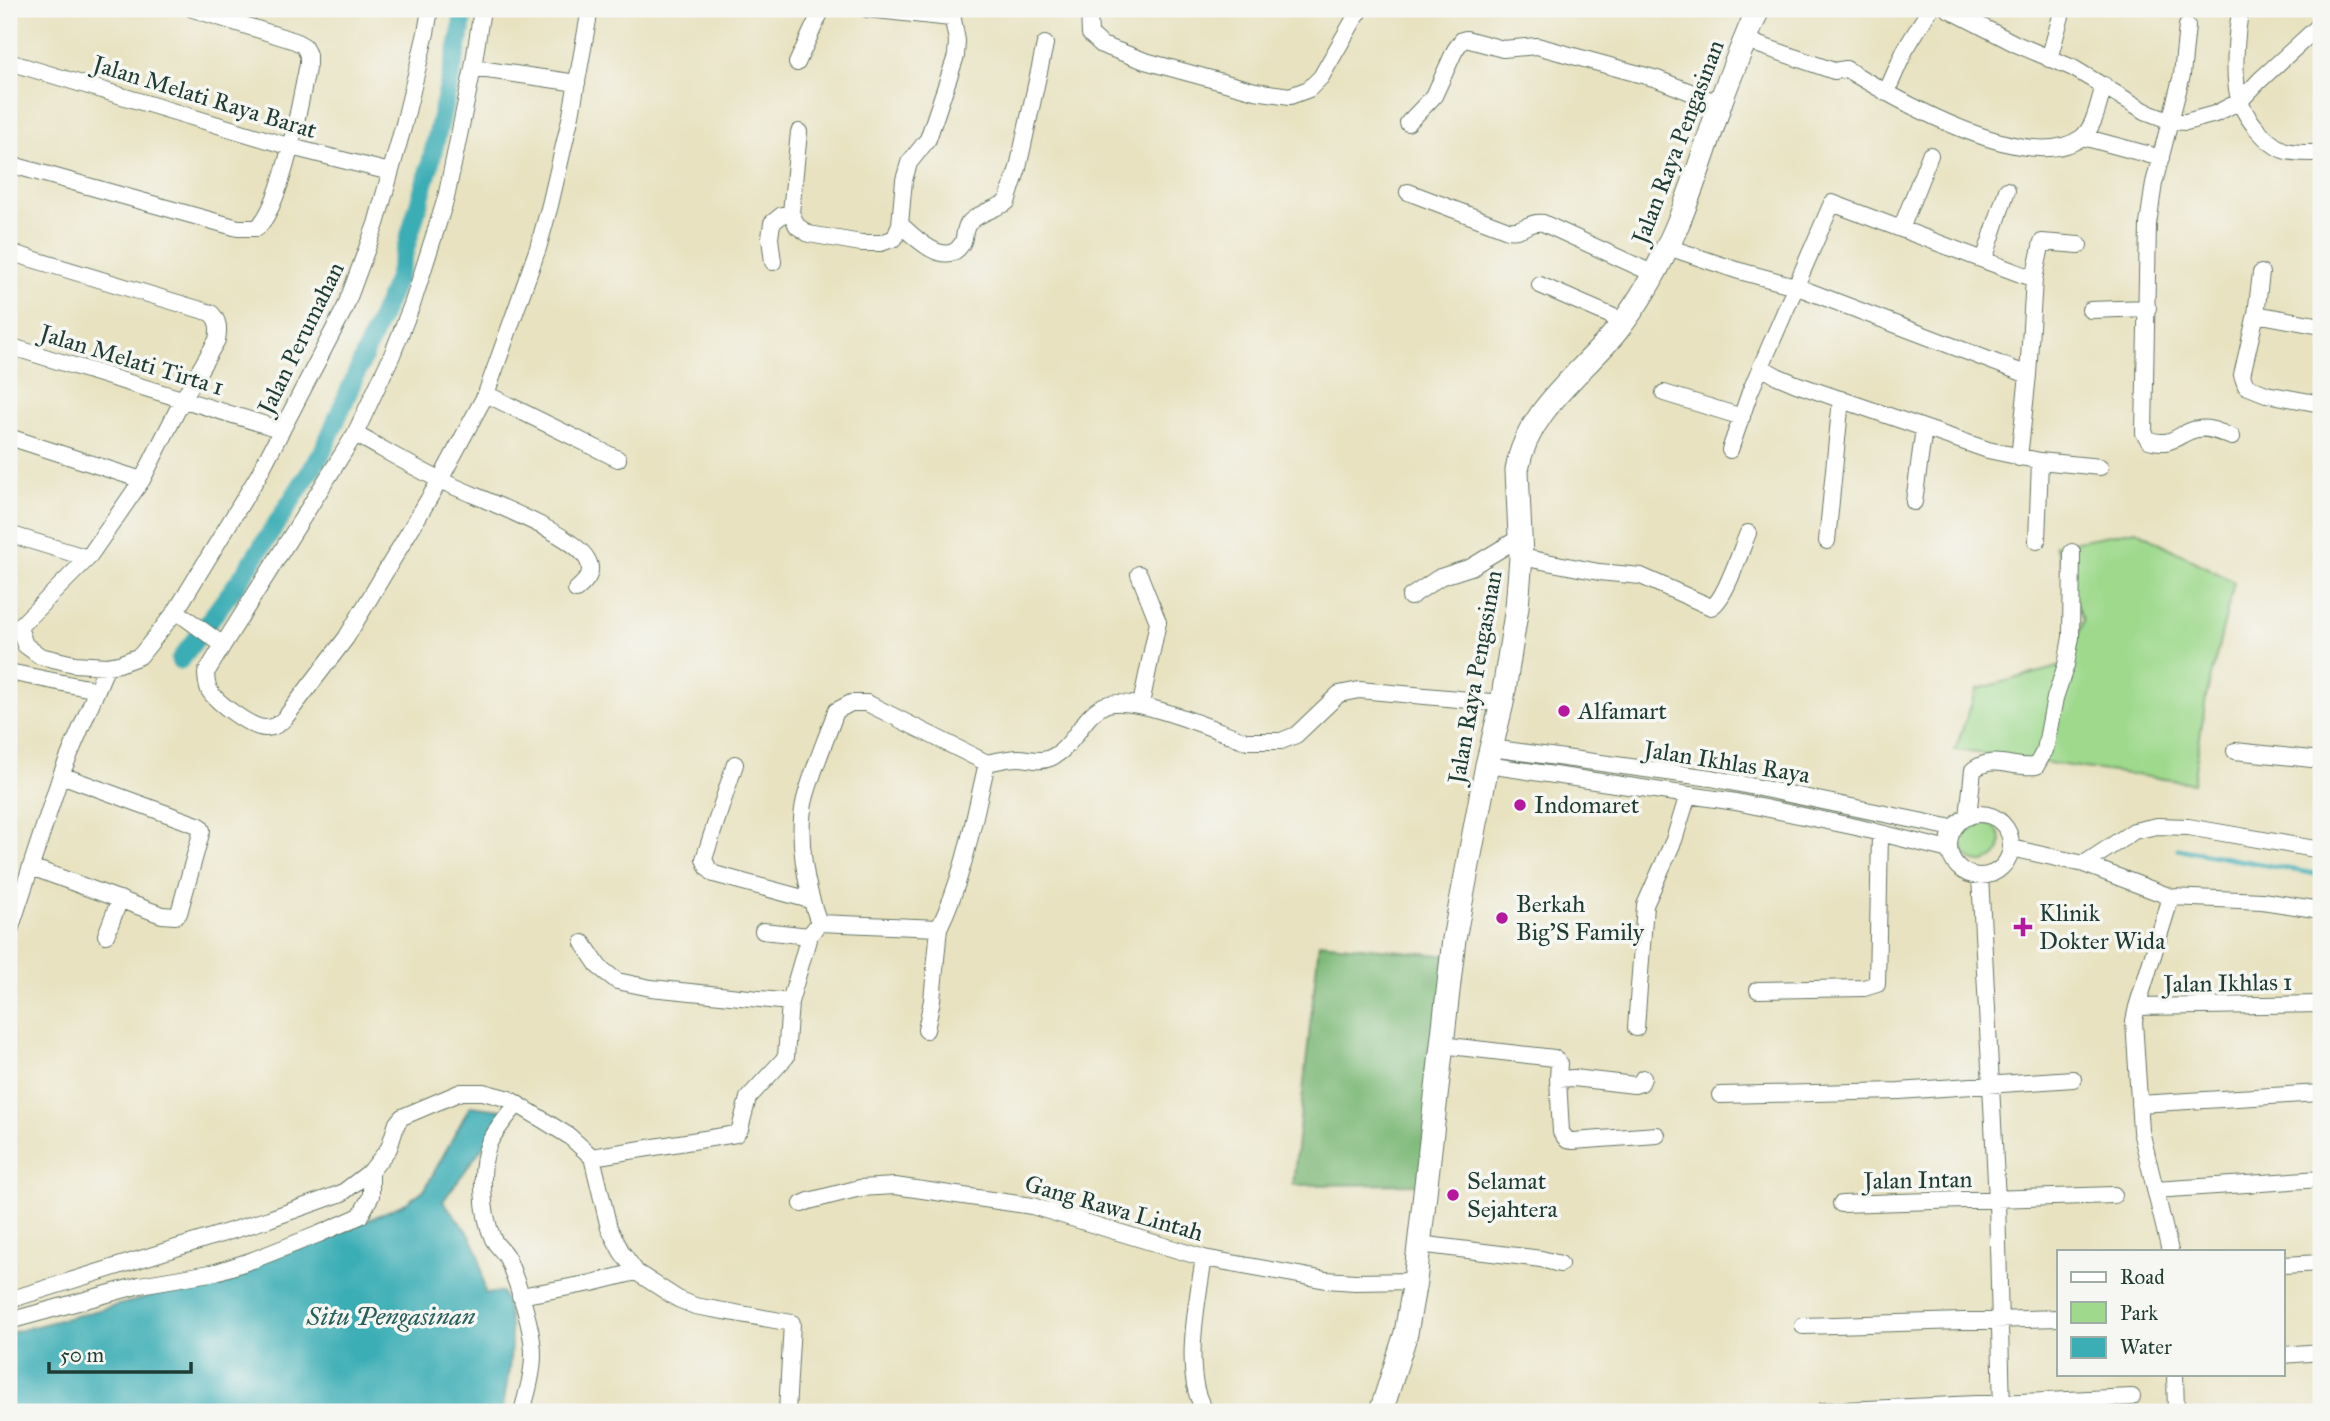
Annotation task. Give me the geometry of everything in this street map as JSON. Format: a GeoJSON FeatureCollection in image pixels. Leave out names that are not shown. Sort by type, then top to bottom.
{"type":"FeatureCollection","features":[{"type":"Feature","properties":{"kind":"main road","name":"Jalan Raya Pengasinan"},"geometry":{"type":"LineString","coordinates":[[1381,1412],[1404,1341],[1415,1281],[1454,939],[1489,756],[1502,703],[1517,607],[1520,547],[1517,470],[1525,438],[1560,392],[1623,321],[1654,274],[1693,187],[1752,11]]}},
{"type":"Feature","properties":{"kind":"street"},"geometry":{"type":"LineString","coordinates":[[9,164],[238,228],[257,228],[264,222],[270,210],[290,148],[308,55],[304,46],[295,41],[193,9]]}},
{"type":"Feature","properties":{"kind":"street","name":"Jalan Perumahan"},"geometry":{"type":"LineString","coordinates":[[107,666],[140,656],[181,615],[345,308],[372,236],[416,76],[430,9]]}},
{"type":"Feature","properties":{"kind":"street"},"geometry":{"type":"LineString","coordinates":[[482,9],[473,68],[446,198],[434,241],[396,344],[355,433],[220,643],[210,665],[206,681],[215,698],[259,727],[278,725],[346,638],[440,480],[486,394],[538,248],[562,157],[590,9]]}},
{"type":"Feature","properties":{"kind":"street"},"geometry":{"type":"LineString","coordinates":[[797,63],[822,9]]}},
{"type":"Feature","properties":{"kind":"street"},"geometry":{"type":"LineString","coordinates":[[799,132],[791,213],[797,226],[809,234],[861,243],[890,241],[895,238],[900,224],[904,180],[909,163],[928,139],[956,56],[957,41],[951,13],[867,9]]}},
{"type":"Feature","properties":{"kind":"street"},"geometry":{"type":"LineString","coordinates":[[1089,9],[1090,34],[1102,45],[1194,75],[1255,91],[1290,96],[1310,89],[1321,77],[1355,10]]}},
{"type":"Feature","properties":{"kind":"street"},"geometry":{"type":"LineString","coordinates":[[1886,93],[1905,50],[1930,9]]}},
{"type":"Feature","properties":{"kind":"street"},"geometry":{"type":"LineString","coordinates":[[1948,9],[2104,85],[2145,111],[2171,121],[2186,122],[2200,119],[2240,101],[2321,24]]}},
{"type":"Feature","properties":{"kind":"street"},"geometry":{"type":"LineString","coordinates":[[2049,58],[2063,9]]}},
{"type":"Feature","properties":{"kind":"street"},"geometry":{"type":"LineString","coordinates":[[2241,9],[2236,45],[2240,101],[2259,132],[2270,143],[2293,152],[2321,153]]}},
{"type":"Feature","properties":{"kind":"street"},"geometry":{"type":"LineString","coordinates":[[2187,26],[2182,75],[2154,183],[2148,224],[2145,436],[2149,440],[2161,442],[2181,437],[2189,431],[2211,429],[2232,437]]}},
{"type":"Feature","properties":{"kind":"street"},"geometry":{"type":"LineString","coordinates":[[1745,37],[1759,45],[1834,71],[1846,69],[1886,93],[1983,138],[2010,145],[2051,147],[2070,144],[2084,137],[2095,115],[2104,85]]}},
{"type":"Feature","properties":{"kind":"street"},"geometry":{"type":"LineString","coordinates":[[1408,123],[1434,96],[1455,50],[1462,40],[1466,39],[1503,50],[1537,46],[1657,79],[1721,104]]}},
{"type":"Feature","properties":{"kind":"street"},"geometry":{"type":"LineString","coordinates":[[900,224],[922,245],[933,251],[948,253],[960,248],[970,222],[1007,202],[1018,168],[1045,44]]}},
{"type":"Feature","properties":{"kind":"street","name":"Jalan Melati Raya Barat"},"geometry":{"type":"LineString","coordinates":[[9,62],[290,148],[390,172]]}},
{"type":"Feature","properties":{"kind":"street"},"geometry":{"type":"LineString","coordinates":[[473,68],[577,83]]}},
{"type":"Feature","properties":{"kind":"street"},"geometry":{"type":"LineString","coordinates":[[2084,137],[2161,158]]}},
{"type":"Feature","properties":{"kind":"street"},"geometry":{"type":"LineString","coordinates":[[1901,229],[1930,155]]}},
{"type":"Feature","properties":{"kind":"street"},"geometry":{"type":"LineString","coordinates":[[1984,260],[2007,190]]}},
{"type":"Feature","properties":{"kind":"street"},"geometry":{"type":"LineString","coordinates":[[1408,192],[1508,230],[1519,231],[1532,223],[1543,223],[1654,274]]}},
{"type":"Feature","properties":{"kind":"street"},"geometry":{"type":"LineString","coordinates":[[1730,450],[1761,367],[1832,203],[2034,279]]}},
{"type":"Feature","properties":{"kind":"street"},"geometry":{"type":"LineString","coordinates":[[773,262],[770,238],[772,223],[782,215],[791,213]]}},
{"type":"Feature","properties":{"kind":"street"},"geometry":{"type":"LineString","coordinates":[[2020,458],[2034,279],[2042,242],[2079,245]]}},
{"type":"Feature","properties":{"kind":"street"},"geometry":{"type":"LineString","coordinates":[[1668,247],[1795,286],[2028,375]]}},
{"type":"Feature","properties":{"kind":"street"},"geometry":{"type":"LineString","coordinates":[[9,251],[211,313],[216,317],[219,330],[217,340],[183,399],[142,480],[88,558],[14,625],[25,645],[40,656],[74,664],[107,666],[61,775],[9,933]]}},
{"type":"Feature","properties":{"kind":"street"},"geometry":{"type":"LineString","coordinates":[[2261,273],[2256,314],[2242,375],[2246,386],[2266,394],[2321,404]]}},
{"type":"Feature","properties":{"kind":"street"},"geometry":{"type":"LineString","coordinates":[[1540,285],[1623,321]]}},
{"type":"Feature","properties":{"kind":"street"},"geometry":{"type":"LineString","coordinates":[[2090,310],[2148,308]]}},
{"type":"Feature","properties":{"kind":"street"},"geometry":{"type":"LineString","coordinates":[[2256,314],[2321,326]]}},
{"type":"Feature","properties":{"kind":"street","name":"Jalan Melati Tirta 1"},"geometry":{"type":"LineString","coordinates":[[9,346],[282,430]]}},
{"type":"Feature","properties":{"kind":"street"},"geometry":{"type":"LineString","coordinates":[[1761,367],[1777,376],[1988,450],[2020,458],[2100,467]]}},
{"type":"Feature","properties":{"kind":"street"},"geometry":{"type":"LineString","coordinates":[[1664,393],[1742,417]]}},
{"type":"Feature","properties":{"kind":"street"},"geometry":{"type":"LineString","coordinates":[[486,394],[618,459]]}},
{"type":"Feature","properties":{"kind":"street"},"geometry":{"type":"LineString","coordinates":[[1827,541],[1841,398]]}},
{"type":"Feature","properties":{"kind":"street"},"geometry":{"type":"LineString","coordinates":[[1914,502],[1924,428]]}},
{"type":"Feature","properties":{"kind":"street"},"geometry":{"type":"LineString","coordinates":[[355,433],[440,480],[536,523],[583,553],[591,570],[589,578],[576,590]]}},
{"type":"Feature","properties":{"kind":"street"},"geometry":{"type":"LineString","coordinates":[[9,438],[142,480]]}},
{"type":"Feature","properties":{"kind":"street"},"geometry":{"type":"LineString","coordinates":[[2037,541],[2040,461]]}},
{"type":"Feature","properties":{"kind":"street"},"geometry":{"type":"LineString","coordinates":[[1410,597],[1440,577],[1520,547],[1599,572],[1641,576],[1711,607],[1724,591],[1748,533]]}},
{"type":"Feature","properties":{"kind":"street"},"geometry":{"type":"LineString","coordinates":[[9,534],[88,558]]}},
{"type":"Feature","properties":{"kind":"street"},"geometry":{"type":"LineString","coordinates":[[1968,817],[1973,771],[1984,763],[1992,762],[2017,767],[2036,766],[2045,750],[2071,637],[2072,552]]}},
{"type":"Feature","properties":{"kind":"street"},"geometry":{"type":"LineString","coordinates":[[1139,574],[1158,622],[1141,704]]}},
{"type":"Feature","properties":{"kind":"street"},"geometry":{"type":"LineString","coordinates":[[181,615],[220,643]]}},
{"type":"Feature","properties":{"kind":"street"},"geometry":{"type":"LineString","coordinates":[[9,672],[97,690]]}},
{"type":"Feature","properties":{"kind":"street"},"geometry":{"type":"LineString","coordinates":[[592,1157],[736,1134],[740,1129],[748,1098],[786,1057],[790,1002],[814,929],[802,847],[805,801],[836,711],[851,703],[867,703],[987,763],[1020,758],[1047,760],[1058,754],[1095,712],[1105,705],[1141,704],[1246,741],[1257,742],[1281,741],[1296,734],[1339,694],[1359,690],[1502,703]]}},
{"type":"Feature","properties":{"kind":"street"},"geometry":{"type":"LineString","coordinates":[[2235,751],[2321,760]]}},
{"type":"Feature","properties":{"kind":"street"},"geometry":{"type":"LineString","coordinates":[[1489,756],[1749,805],[1949,850]]}},
{"type":"Feature","properties":{"kind":"street","name":"Jalan Ikhlas Raya"},"geometry":{"type":"LineString","coordinates":[[1489,756],[1710,778],[1953,828]]}},
{"type":"Feature","properties":{"kind":"street"},"geometry":{"type":"LineString","coordinates":[[926,1030],[932,1000],[939,928],[949,908],[966,850],[987,763]]}},
{"type":"Feature","properties":{"kind":"street"},"geometry":{"type":"LineString","coordinates":[[735,764],[704,859],[708,868],[714,874],[810,900]]}},
{"type":"Feature","properties":{"kind":"street"},"geometry":{"type":"LineString","coordinates":[[31,867],[162,915],[175,916],[179,912],[202,830],[193,822],[61,775]]}},
{"type":"Feature","properties":{"kind":"street"},"geometry":{"type":"LineString","coordinates":[[1636,1028],[1645,905],[1674,840],[1688,795]]}},
{"type":"Feature","properties":{"kind":"street"},"geometry":{"type":"LineString","coordinates":[[1984,814],[1995,818],[2010,836],[2011,848],[2006,862],[1995,872],[1980,876],[1966,873],[1954,864],[1949,850],[1953,828],[1968,817],[1984,814]]}},
{"type":"Feature","properties":{"kind":"street"},"geometry":{"type":"LineString","coordinates":[[2084,864],[2134,831],[2157,826],[2188,827],[2321,850]]}},
{"type":"Feature","properties":{"kind":"street"},"geometry":{"type":"LineString","coordinates":[[1758,990],[1864,988],[1877,984],[1880,834]]}},
{"type":"Feature","properties":{"kind":"street"},"geometry":{"type":"LineString","coordinates":[[2011,848],[2084,864],[2171,897],[2262,901],[2321,910]]}},
{"type":"Feature","properties":{"kind":"street"},"geometry":{"type":"LineString","coordinates":[[1980,876],[1997,1200],[2002,1408]]}},
{"type":"Feature","properties":{"kind":"street"},"geometry":{"type":"LineString","coordinates":[[2170,1250],[2143,1142],[2134,1021],[2171,897]]}},
{"type":"Feature","properties":{"kind":"street"},"geometry":{"type":"LineString","coordinates":[[106,935],[120,899]]}},
{"type":"Feature","properties":{"kind":"street"},"geometry":{"type":"LineString","coordinates":[[763,931],[939,928]]}},
{"type":"Feature","properties":{"kind":"street"},"geometry":{"type":"LineString","coordinates":[[583,943],[599,968],[617,981],[651,988],[790,1002]]}},
{"type":"Feature","properties":{"kind":"street","name":"Jalan Ikhlas 1"},"geometry":{"type":"LineString","coordinates":[[2137,1007],[2321,1004]]}},
{"type":"Feature","properties":{"kind":"street"},"geometry":{"type":"LineString","coordinates":[[1441,1045],[1554,1058],[1559,1063],[1561,1132],[1567,1140],[1657,1135]]}},
{"type":"Feature","properties":{"kind":"street"},"geometry":{"type":"LineString","coordinates":[[1558,1079],[1574,1078],[1634,1085],[1641,1083],[1643,1078]]}},
{"type":"Feature","properties":{"kind":"street"},"geometry":{"type":"LineString","coordinates":[[1720,1095],[1899,1091],[2073,1079]]}},
{"type":"Feature","properties":{"kind":"street"},"geometry":{"type":"LineString","coordinates":[[9,1300],[281,1215],[342,1193],[371,1171],[389,1148],[397,1123],[402,1117],[461,1092],[496,1094],[569,1136],[592,1157],[609,1228],[636,1272],[678,1299],[695,1306],[792,1323],[787,1412]]}},
{"type":"Feature","properties":{"kind":"street"},"geometry":{"type":"LineString","coordinates":[[2139,1104],[2321,1093]]}},
{"type":"Feature","properties":{"kind":"street"},"geometry":{"type":"LineString","coordinates":[[517,1104],[486,1151],[483,1183],[484,1207],[493,1239],[507,1257],[520,1296],[533,1352],[522,1412]]}},
{"type":"Feature","properties":{"kind":"street"},"geometry":{"type":"LineString","coordinates":[[9,1321],[140,1285],[216,1272],[319,1234],[360,1216],[371,1196],[371,1171]]}},
{"type":"Feature","properties":{"kind":"street"},"geometry":{"type":"LineString","coordinates":[[2155,1189],[2321,1179]]}},
{"type":"Feature","properties":{"kind":"street","name":"Gang Rawa Lintah"},"geometry":{"type":"LineString","coordinates":[[803,1205],[809,1201],[860,1188],[895,1186],[1032,1206],[1204,1258],[1326,1280],[1415,1281]]}},
{"type":"Feature","properties":{"kind":"street","name":"Jalan Intan"},"geometry":{"type":"LineString","coordinates":[[1841,1205],[2114,1195]]}},
{"type":"Feature","properties":{"kind":"street"},"geometry":{"type":"LineString","coordinates":[[1419,1244],[1541,1259],[1560,1264]]}},
{"type":"Feature","properties":{"kind":"street"},"geometry":{"type":"LineString","coordinates":[[1204,1258],[1193,1332],[1196,1392],[1207,1412]]}},
{"type":"Feature","properties":{"kind":"street"},"geometry":{"type":"LineString","coordinates":[[2284,1265],[2321,1263]]}},
{"type":"Feature","properties":{"kind":"street"},"geometry":{"type":"LineString","coordinates":[[520,1296],[636,1272]]}},
{"type":"Feature","properties":{"kind":"street"},"geometry":{"type":"LineString","coordinates":[[1803,1326],[2057,1318]]}},
{"type":"Feature","properties":{"kind":"street"},"geometry":{"type":"LineString","coordinates":[[2284,1355],[2321,1352]]}},
{"type":"Feature","properties":{"kind":"street"},"geometry":{"type":"LineString","coordinates":[[2175,1376],[2176,1412]]}},
{"type":"Feature","properties":{"kind":"street"},"geometry":{"type":"LineString","coordinates":[[1823,1411],[2002,1408],[2132,1398]]}},
{"type":"Feature","properties":{"kind":"green space"},"geometry":{"type":"Polygon","coordinates":[[[2136,530],[2234,582],[2206,698],[2193,783],[1955,750],[1977,689],[2069,664],[2083,620],[2055,545],[2136,530]]]}},
{"type":"Feature","properties":{"kind":"green space"},"geometry":{"type":"Polygon","coordinates":[[[1981,822],[1995,828],[2001,842],[1995,856],[1981,862],[1967,856],[1961,842],[1967,828],[1981,822]]]}},
{"type":"Feature","properties":{"kind":"green space"},"geometry":{"type":"Polygon","coordinates":[[[1319,943],[1451,956],[1427,1184],[1293,1185],[1319,943]]]}},
{"type":"Feature","properties":{"kind":"water","name":"Situ Pengasinan"},"geometry":{"type":"Polygon","coordinates":[[[470,1106],[509,1111],[443,1201],[469,1234],[479,1254],[485,1294],[502,1292],[507,1306],[511,1352],[502,1412],[9,1412],[9,1333],[134,1301],[327,1239],[406,1203],[425,1189],[470,1106]]]}},
{"type":"Feature","properties":{"kind":"waterway"},"geometry":{"type":"LineString","coordinates":[[180,660],[244,574],[322,453],[396,282],[430,165],[461,32],[463,9]]}},
{"type":"Feature","properties":{"kind":"waterway"},"geometry":{"type":"LineString","coordinates":[[2178,849],[2321,875]]}},
{"type":"Feature","properties":{"kind":"place","name":"Alfamart"},"geometry":{"type":"Point","coordinates":[1564,711]}},
{"type":"Feature","properties":{"kind":"place","name":"Indomaret"},"geometry":{"type":"Point","coordinates":[1520,805]}},
{"type":"Feature","properties":{"kind":"place","name":"Berkah Big'S Family"},"geometry":{"type":"Point","coordinates":[1502,918]}},
{"type":"Feature","properties":{"kind":"place","name":"Klinik Dokter Wida"},"geometry":{"type":"Point","coordinates":[2023,927]}},
{"type":"Feature","properties":{"kind":"place","name":"Selamat Sejahtera"},"geometry":{"type":"Point","coordinates":[1453,1195]}}]}
